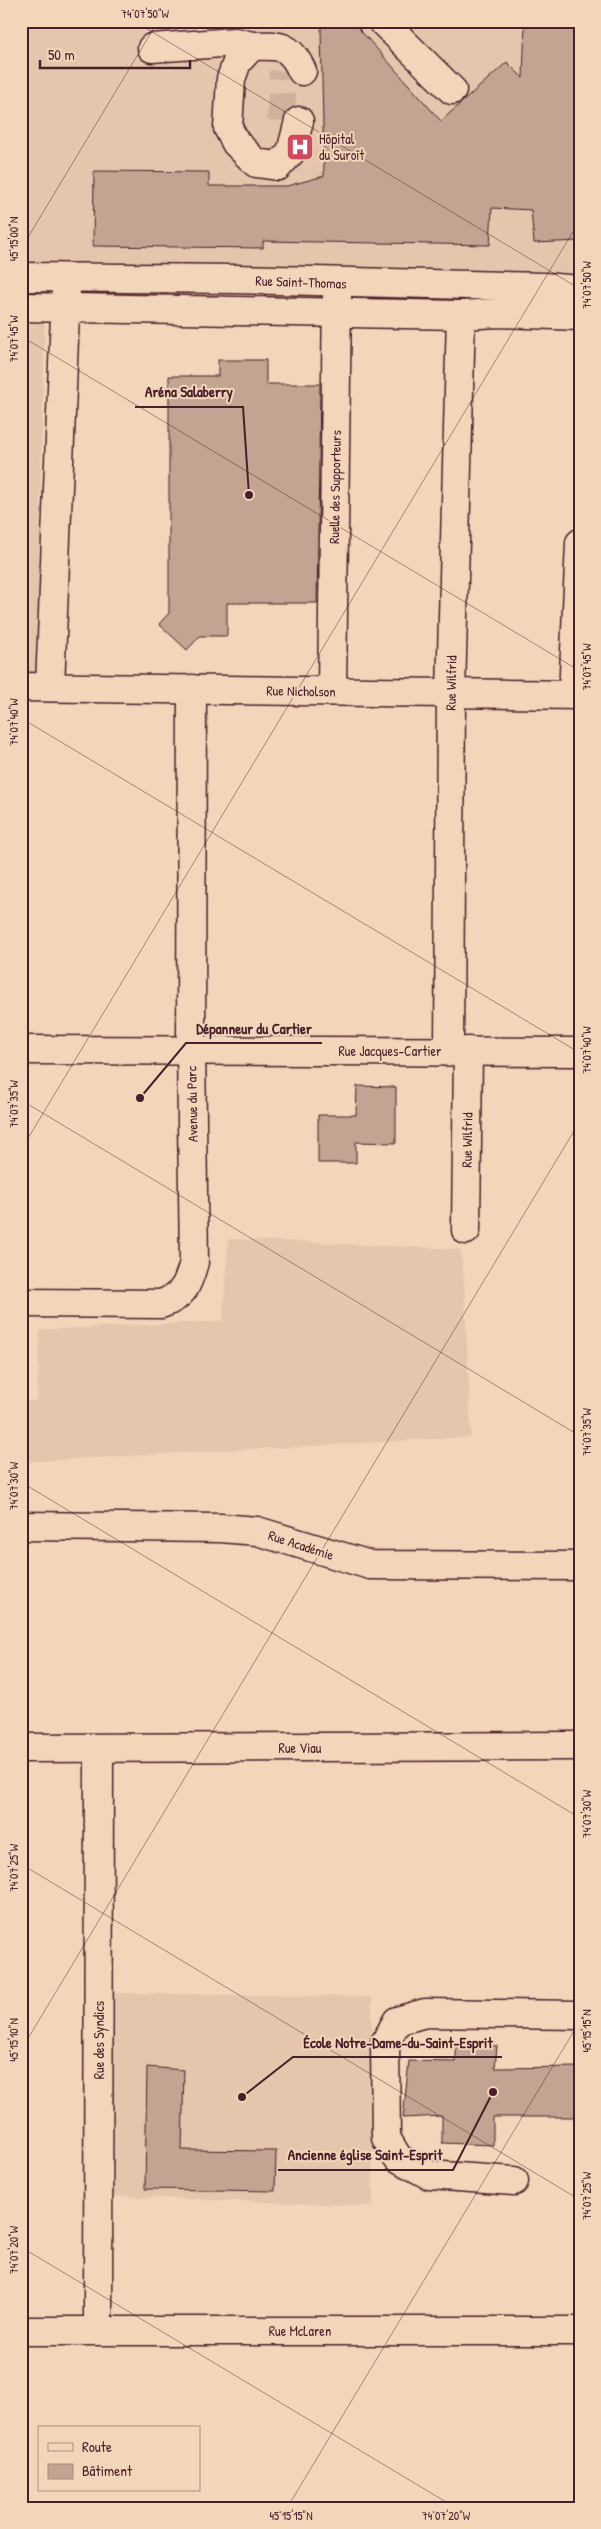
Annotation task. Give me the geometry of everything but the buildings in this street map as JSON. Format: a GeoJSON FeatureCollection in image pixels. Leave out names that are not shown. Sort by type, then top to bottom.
{"type":"FeatureCollection","features":[{"type":"Feature","properties":{"kind":"street"},"geometry":{"type":"LineString","coordinates":[[382,21],[452,90]]}},
{"type":"Feature","properties":{"kind":"street"},"geometry":{"type":"LineString","coordinates":[[153,55],[235,42],[244,54],[288,62]]}},
{"type":"Feature","properties":{"kind":"street"},"geometry":{"type":"LineString","coordinates":[[244,54],[231,79],[228,128],[236,143],[256,162],[278,166],[291,152],[290,121]]}},
{"type":"Feature","properties":{"kind":"street","name":"Rue Saint-Thomas"},"geometry":{"type":"LineString","coordinates":[[21,278],[236,279],[580,290]]}},
{"type":"Feature","properties":{"kind":"street"},"geometry":{"type":"LineString","coordinates":[[50,687],[66,278]]}},
{"type":"Feature","properties":{"kind":"street","name":"Ruelle des Supporteurs"},"geometry":{"type":"LineString","coordinates":[[332,691],[338,283]]}},
{"type":"Feature","properties":{"kind":"street"},"geometry":{"type":"LineString","coordinates":[[499,313],[501,286]]}},
{"type":"Feature","properties":{"kind":"street"},"geometry":{"type":"LineString","coordinates":[[21,307],[461,315],[499,313],[580,316]]}},
{"type":"Feature","properties":{"kind":"street","name":"Rue Wilfrid"},"geometry":{"type":"LineString","coordinates":[[461,315],[451,692],[458,1051],[466,1230]]}},
{"type":"Feature","properties":{"kind":"street"},"geometry":{"type":"LineString","coordinates":[[576,695],[580,543]]}},
{"type":"Feature","properties":{"kind":"street","name":"Rue Nicholson"},"geometry":{"type":"LineString","coordinates":[[21,687],[576,695]]}},
{"type":"Feature","properties":{"kind":"street","name":"Avenue du Parc"},"geometry":{"type":"LineString","coordinates":[[21,1302],[161,1304],[176,1299],[189,1282],[194,1262],[191,1050],[192,689]]}},
{"type":"Feature","properties":{"kind":"street","name":"Rue Jacques-Cartier"},"geometry":{"type":"LineString","coordinates":[[21,1050],[580,1052]]}},
{"type":"Feature","properties":{"kind":"street","name":"Rue Académie"},"geometry":{"type":"LineString","coordinates":[[21,1526],[220,1528],[258,1531],[341,1558],[370,1564],[580,1566]]}},
{"type":"Feature","properties":{"kind":"street","name":"Rue Viau"},"geometry":{"type":"LineString","coordinates":[[21,1748],[580,1746]]}},
{"type":"Feature","properties":{"kind":"street","name":"Rue des Syndics"},"geometry":{"type":"LineString","coordinates":[[98,2330],[99,1749]]}},
{"type":"Feature","properties":{"kind":"street"},"geometry":{"type":"LineString","coordinates":[[514,2181],[429,2176],[398,2158],[386,2138],[384,2043],[397,2021],[425,2014],[580,2015]]}},
{"type":"Feature","properties":{"kind":"street","name":"Rue McLaren"},"geometry":{"type":"LineString","coordinates":[[21,2331],[580,2331]]}},
{"type":"Feature","properties":{"kind":"shaded area","name":"Hôpital du Suroît"},"geometry":{"type":"Polygon","coordinates":[[[21,21],[580,21],[580,284],[21,273],[21,21]]]}},
{"type":"Feature","properties":{"kind":"shaded area"},"geometry":{"type":"Polygon","coordinates":[[[21,315],[45,315],[36,678],[21,678],[21,315]]]}},
{"type":"Feature","properties":{"kind":"shaded area"},"geometry":{"type":"Polygon","coordinates":[[[228,1239],[460,1249],[464,1278],[471,1437],[21,1462],[21,1403],[37,1400],[40,1330],[223,1321],[228,1239]]]}},
{"type":"Feature","properties":{"kind":"shaded area"},"geometry":{"type":"Polygon","coordinates":[[[113,1993],[372,1997],[373,2206],[111,2196],[113,1993]]]}},
{"type":"Feature","properties":{"kind":"tunnel"},"geometry":{"type":"LineString","coordinates":[[281,121],[283,71]]}},
{"type":"Feature","properties":{"kind":"place","name":"Hôpital du Suroît"},"geometry":{"type":"Point","coordinates":[300,147]}},
{"type":"Feature","properties":{"kind":"place","name":"Aréna Salaberry"},"geometry":{"type":"Point","coordinates":[249,495]}},
{"type":"Feature","properties":{"kind":"place","name":"Dépanneur du Cartier"},"geometry":{"type":"Point","coordinates":[140,1098]}},
{"type":"Feature","properties":{"kind":"place","name":"Ancienne église Saint-Esprit"},"geometry":{"type":"Point","coordinates":[493,2092]}},
{"type":"Feature","properties":{"kind":"place","name":"École Notre-Dame-du-Saint-Esprit"},"geometry":{"type":"Point","coordinates":[242,2097]}}]}
